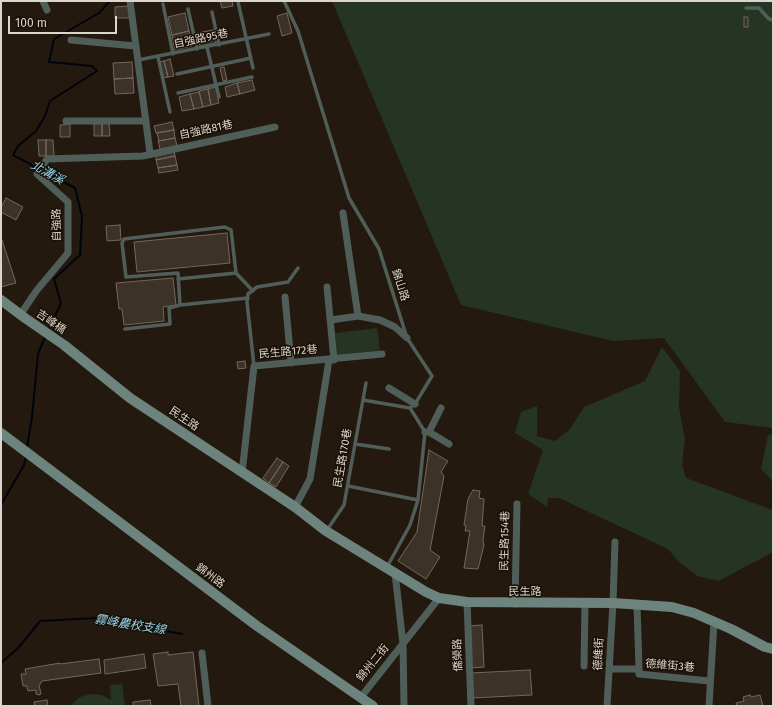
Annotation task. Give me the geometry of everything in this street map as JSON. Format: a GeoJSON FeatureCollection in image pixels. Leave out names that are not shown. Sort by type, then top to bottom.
{"type":"FeatureCollection","features":[{"type":"Feature","properties":{"kind":"street"},"geometry":{"type":"LineString","coordinates":[[43,1],[48,10]]}},
{"type":"Feature","properties":{"kind":"street"},"geometry":{"type":"LineString","coordinates":[[130,1],[150,153]]}},
{"type":"Feature","properties":{"kind":"street"},"geometry":{"type":"LineString","coordinates":[[71,40],[135,46]]}},
{"type":"Feature","properties":{"kind":"street"},"geometry":{"type":"LineString","coordinates":[[66,121],[146,121]]}},
{"type":"Feature","properties":{"kind":"street","name":"自強路81巷"},"geometry":{"type":"LineString","coordinates":[[143,156],[150,153],[275,127]]}},
{"type":"Feature","properties":{"kind":"street","name":"自強路"},"geometry":{"type":"LineString","coordinates":[[23,317],[37,290],[68,253],[68,202],[37,174],[47,159],[143,156]]}},
{"type":"Feature","properties":{"kind":"street"},"geometry":{"type":"LineString","coordinates":[[343,213],[358,316]]}},
{"type":"Feature","properties":{"kind":"street"},"geometry":{"type":"LineString","coordinates":[[294,507],[310,479],[331,360],[331,320],[328,287]]}},
{"type":"Feature","properties":{"kind":"street"},"geometry":{"type":"LineString","coordinates":[[285,297],[291,363]]}},
{"type":"Feature","properties":{"kind":"street"},"geometry":{"type":"LineString","coordinates":[[1,300],[23,317]]}},
{"type":"Feature","properties":{"kind":"street"},"geometry":{"type":"LineString","coordinates":[[331,320],[358,316],[380,320],[395,327],[407,338]]}},
{"type":"Feature","properties":{"kind":"street","name":"吉峰橋"},"geometry":{"type":"LineString","coordinates":[[23,317],[64,345]]}},
{"type":"Feature","properties":{"kind":"street","name":"民生路"},"geometry":{"type":"LineString","coordinates":[[64,345],[130,398],[294,507],[326,531],[439,598],[467,602],[515,604],[613,603],[672,607],[694,613],[765,647],[773,649]]}},
{"type":"Feature","properties":{"kind":"street","name":"民生路172巷"},"geometry":{"type":"LineString","coordinates":[[242,473],[254,366],[331,360],[382,354]]}},
{"type":"Feature","properties":{"kind":"street"},"geometry":{"type":"LineString","coordinates":[[389,388],[413,406]]}},
{"type":"Feature","properties":{"kind":"street"},"geometry":{"type":"LineString","coordinates":[[441,408],[427,432],[449,444]]}},
{"type":"Feature","properties":{"kind":"street","name":"錦州路"},"geometry":{"type":"LineString","coordinates":[[1,433],[257,626],[373,706]]}},
{"type":"Feature","properties":{"kind":"street","name":"民生路154巷"},"geometry":{"type":"LineString","coordinates":[[515,604],[517,504]]}},
{"type":"Feature","properties":{"kind":"street","name":"德維街"},"geometry":{"type":"LineString","coordinates":[[607,706],[615,542]]}},
{"type":"Feature","properties":{"kind":"street"},"geometry":{"type":"LineString","coordinates":[[391,570],[403,644],[404,706]]}},
{"type":"Feature","properties":{"kind":"street"},"geometry":{"type":"LineString","coordinates":[[403,644],[439,598]]}},
{"type":"Feature","properties":{"kind":"street","name":"僑榮路"},"geometry":{"type":"LineString","coordinates":[[467,602],[471,706]]}},
{"type":"Feature","properties":{"kind":"street"},"geometry":{"type":"LineString","coordinates":[[584,666],[585,604]]}},
{"type":"Feature","properties":{"kind":"street"},"geometry":{"type":"LineString","coordinates":[[638,605],[639,669]]}},
{"type":"Feature","properties":{"kind":"street"},"geometry":{"type":"LineString","coordinates":[[708,706],[714,622]]}},
{"type":"Feature","properties":{"kind":"street","name":"錦州二街"},"geometry":{"type":"LineString","coordinates":[[361,697],[403,644]]}},
{"type":"Feature","properties":{"kind":"street"},"geometry":{"type":"LineString","coordinates":[[202,654],[208,706]]}},
{"type":"Feature","properties":{"kind":"street","name":"德維街3巷"},"geometry":{"type":"LineString","coordinates":[[610,669],[639,669],[639,674],[709,681]]}},
{"type":"Feature","properties":{"kind":"lane","name":"錦山路"},"geometry":{"type":"LineString","coordinates":[[284,1],[298,31],[349,198],[379,249],[407,338],[432,376],[413,406]]}},
{"type":"Feature","properties":{"kind":"lane"},"geometry":{"type":"LineString","coordinates":[[238,2],[253,68]]}},
{"type":"Feature","properties":{"kind":"lane"},"geometry":{"type":"LineString","coordinates":[[163,4],[172,54]]}},
{"type":"Feature","properties":{"kind":"lane"},"geometry":{"type":"LineString","coordinates":[[188,8],[197,49]]}},
{"type":"Feature","properties":{"kind":"lane"},"geometry":{"type":"LineString","coordinates":[[746,8],[759,8],[773,20]]}},
{"type":"Feature","properties":{"kind":"lane"},"geometry":{"type":"LineString","coordinates":[[212,12],[219,45]]}},
{"type":"Feature","properties":{"kind":"lane","name":"自強路95巷"},"geometry":{"type":"LineString","coordinates":[[137,60],[269,34]]}},
{"type":"Feature","properties":{"kind":"lane"},"geometry":{"type":"LineString","coordinates":[[207,47],[219,97]]}},
{"type":"Feature","properties":{"kind":"lane"},"geometry":{"type":"LineString","coordinates":[[158,57],[170,112]]}},
{"type":"Feature","properties":{"kind":"lane"},"geometry":{"type":"LineString","coordinates":[[177,74],[251,58]]}},
{"type":"Feature","properties":{"kind":"lane"},"geometry":{"type":"LineString","coordinates":[[178,94],[252,77]]}},
{"type":"Feature","properties":{"kind":"lane"},"geometry":{"type":"LineString","coordinates":[[180,305],[178,273],[126,277],[122,243],[124,239],[225,227],[231,230],[236,273],[253,291]]}},
{"type":"Feature","properties":{"kind":"lane"},"geometry":{"type":"LineString","coordinates":[[254,366],[248,294],[257,287],[288,282],[298,268]]}},
{"type":"Feature","properties":{"kind":"lane"},"geometry":{"type":"LineString","coordinates":[[178,279],[236,273]]}},
{"type":"Feature","properties":{"kind":"lane"},"geometry":{"type":"LineString","coordinates":[[125,329],[170,324],[169,308],[180,305],[248,298]]}},
{"type":"Feature","properties":{"kind":"lane","name":"民生路170巷"},"geometry":{"type":"LineString","coordinates":[[326,531],[344,505],[366,383]]}},
{"type":"Feature","properties":{"kind":"lane"},"geometry":{"type":"LineString","coordinates":[[363,400],[413,406],[427,432],[418,500],[410,525],[391,570]]}},
{"type":"Feature","properties":{"kind":"lane"},"geometry":{"type":"LineString","coordinates":[[355,444],[389,449]]}},
{"type":"Feature","properties":{"kind":"lane"},"geometry":{"type":"LineString","coordinates":[[348,486],[418,500]]}},
{"type":"Feature","properties":{"kind":"green space"},"geometry":{"type":"Polygon","coordinates":[[[332,1],[773,1],[773,428],[725,422],[664,338],[613,341],[461,305],[332,1]]]}},
{"type":"Feature","properties":{"kind":"green space"},"geometry":{"type":"Polygon","coordinates":[[[377,328],[380,350],[337,355],[335,333],[377,328]]]}},
{"type":"Feature","properties":{"kind":"green space"},"geometry":{"type":"Polygon","coordinates":[[[662,347],[680,371],[679,407],[685,440],[682,464],[686,478],[773,510],[773,552],[719,581],[697,576],[677,560],[668,549],[559,498],[548,498],[547,507],[528,494],[543,450],[515,433],[521,412],[537,406],[537,436],[555,441],[570,429],[584,407],[645,381],[662,347]]]}},
{"type":"Feature","properties":{"kind":"green space"},"geometry":{"type":"Polygon","coordinates":[[[773,434],[773,482],[761,469],[768,435],[773,434]]]}},
{"type":"Feature","properties":{"kind":"green space"},"geometry":{"type":"Polygon","coordinates":[[[122,684],[125,706],[70,706],[80,697],[91,694],[102,695],[111,700],[110,685],[122,684]]]}},
{"type":"Feature","properties":{"kind":"building"},"geometry":{"type":"Polygon","coordinates":[[[220,1],[232,1],[233,6],[222,8],[220,1]]]}},
{"type":"Feature","properties":{"kind":"building"},"geometry":{"type":"Polygon","coordinates":[[[129,6],[130,18],[115,18],[115,7],[129,6]]]}},
{"type":"Feature","properties":{"kind":"building"},"geometry":{"type":"Polygon","coordinates":[[[185,13],[189,31],[172,35],[168,17],[185,13]]]}},
{"type":"Feature","properties":{"kind":"building"},"geometry":{"type":"Polygon","coordinates":[[[287,13],[292,33],[282,36],[277,16],[287,13]]]}},
{"type":"Feature","properties":{"kind":"building"},"geometry":{"type":"Polygon","coordinates":[[[744,17],[748,17],[748,27],[744,27],[744,17]]]}},
{"type":"Feature","properties":{"kind":"building"},"geometry":{"type":"Polygon","coordinates":[[[213,30],[215,37],[198,40],[197,33],[213,30]]]}},
{"type":"Feature","properties":{"kind":"building"},"geometry":{"type":"Polygon","coordinates":[[[189,31],[192,46],[175,50],[172,35],[189,31]]]}},
{"type":"Feature","properties":{"kind":"building"},"geometry":{"type":"Polygon","coordinates":[[[215,37],[216,43],[200,46],[198,40],[215,37]]]}},
{"type":"Feature","properties":{"kind":"building"},"geometry":{"type":"Polygon","coordinates":[[[170,59],[174,76],[168,77],[164,61],[170,59]]]}},
{"type":"Feature","properties":{"kind":"building"},"geometry":{"type":"Polygon","coordinates":[[[164,61],[168,77],[163,78],[160,62],[164,61]]]}},
{"type":"Feature","properties":{"kind":"building"},"geometry":{"type":"Polygon","coordinates":[[[132,62],[133,78],[114,79],[113,63],[132,62]]]}},
{"type":"Feature","properties":{"kind":"building"},"geometry":{"type":"Polygon","coordinates":[[[224,67],[227,80],[223,81],[220,68],[224,67]]]}},
{"type":"Feature","properties":{"kind":"building"},"geometry":{"type":"Polygon","coordinates":[[[133,78],[134,93],[115,94],[114,79],[133,78]]]}},
{"type":"Feature","properties":{"kind":"building"},"geometry":{"type":"Polygon","coordinates":[[[252,80],[255,90],[240,94],[237,83],[252,80]]]}},
{"type":"Feature","properties":{"kind":"building"},"geometry":{"type":"Polygon","coordinates":[[[237,83],[240,94],[227,97],[225,87],[237,83]]]}},
{"type":"Feature","properties":{"kind":"building"},"geometry":{"type":"Polygon","coordinates":[[[216,87],[219,103],[211,105],[208,89],[216,87]]]}},
{"type":"Feature","properties":{"kind":"building"},"geometry":{"type":"Polygon","coordinates":[[[208,89],[211,105],[203,107],[199,91],[208,89]]]}},
{"type":"Feature","properties":{"kind":"building"},"geometry":{"type":"Polygon","coordinates":[[[199,92],[203,107],[194,109],[190,94],[199,92]]]}},
{"type":"Feature","properties":{"kind":"building"},"geometry":{"type":"Polygon","coordinates":[[[190,94],[194,109],[182,111],[179,97],[190,94]]]}},
{"type":"Feature","properties":{"kind":"building"},"geometry":{"type":"Polygon","coordinates":[[[172,122],[174,130],[156,133],[154,126],[172,122]]]}},
{"type":"Feature","properties":{"kind":"building"},"geometry":{"type":"Polygon","coordinates":[[[102,123],[109,123],[110,136],[102,136],[102,123]]]}},
{"type":"Feature","properties":{"kind":"building"},"geometry":{"type":"Polygon","coordinates":[[[102,123],[102,136],[94,136],[94,124],[102,123]]]}},
{"type":"Feature","properties":{"kind":"building"},"geometry":{"type":"Polygon","coordinates":[[[70,124],[70,137],[60,137],[60,125],[70,124]]]}},
{"type":"Feature","properties":{"kind":"building"},"geometry":{"type":"Polygon","coordinates":[[[174,130],[175,138],[159,141],[157,133],[174,130]]]}},
{"type":"Feature","properties":{"kind":"building"},"geometry":{"type":"Polygon","coordinates":[[[175,138],[177,146],[160,149],[158,141],[175,138]]]}},
{"type":"Feature","properties":{"kind":"building"},"geometry":{"type":"Polygon","coordinates":[[[38,140],[46,140],[46,156],[39,156],[38,140]]]}},
{"type":"Feature","properties":{"kind":"building"},"geometry":{"type":"Polygon","coordinates":[[[46,140],[53,140],[54,156],[46,156],[46,140]]]}},
{"type":"Feature","properties":{"kind":"building"},"geometry":{"type":"Polygon","coordinates":[[[174,151],[175,156],[156,160],[156,155],[174,151]]]}},
{"type":"Feature","properties":{"kind":"building"},"geometry":{"type":"Polygon","coordinates":[[[175,156],[177,165],[158,168],[156,160],[175,156]]]}},
{"type":"Feature","properties":{"kind":"building"},"geometry":{"type":"Polygon","coordinates":[[[177,165],[178,170],[159,173],[158,168],[177,165]]]}},
{"type":"Feature","properties":{"kind":"building"},"geometry":{"type":"Polygon","coordinates":[[[6,198],[23,207],[16,220],[1,212],[1,207],[6,198]]]}},
{"type":"Feature","properties":{"kind":"building"},"geometry":{"type":"Polygon","coordinates":[[[120,225],[121,240],[107,241],[106,226],[120,225]]]}},
{"type":"Feature","properties":{"kind":"building"},"geometry":{"type":"Polygon","coordinates":[[[227,233],[230,263],[137,272],[134,242],[227,233]]]}},
{"type":"Feature","properties":{"kind":"building"},"geometry":{"type":"Polygon","coordinates":[[[1,237],[16,283],[1,287],[1,237]]]}},
{"type":"Feature","properties":{"kind":"building"},"geometry":{"type":"Polygon","coordinates":[[[173,278],[176,305],[163,307],[164,321],[124,325],[122,309],[119,309],[116,283],[173,278]]]}},
{"type":"Feature","properties":{"kind":"building"},"geometry":{"type":"Polygon","coordinates":[[[245,361],[246,368],[238,369],[237,362],[245,361]]]}},
{"type":"Feature","properties":{"kind":"building"},"geometry":{"type":"Polygon","coordinates":[[[429,450],[448,461],[441,472],[444,476],[430,550],[440,557],[426,579],[398,561],[417,532],[429,450]]]}},
{"type":"Feature","properties":{"kind":"building"},"geometry":{"type":"Polygon","coordinates":[[[277,458],[283,462],[269,483],[263,478],[277,458]]]}},
{"type":"Feature","properties":{"kind":"building"},"geometry":{"type":"Polygon","coordinates":[[[283,462],[289,466],[276,487],[269,483],[283,462]]]}},
{"type":"Feature","properties":{"kind":"building"},"geometry":{"type":"Polygon","coordinates":[[[473,490],[480,491],[479,498],[484,499],[482,526],[485,526],[483,540],[484,545],[478,569],[464,568],[470,531],[465,531],[466,526],[464,525],[468,499],[473,490]]]}},
{"type":"Feature","properties":{"kind":"building"},"geometry":{"type":"Polygon","coordinates":[[[482,625],[484,667],[471,668],[469,626],[482,625]]]}},
{"type":"Feature","properties":{"kind":"building"},"geometry":{"type":"Polygon","coordinates":[[[168,652],[168,655],[193,652],[199,706],[181,706],[178,684],[158,686],[153,654],[168,652]]]}},
{"type":"Feature","properties":{"kind":"building"},"geometry":{"type":"Polygon","coordinates":[[[144,654],[146,668],[105,674],[104,660],[144,654]]]}},
{"type":"Feature","properties":{"kind":"building"},"geometry":{"type":"Polygon","coordinates":[[[99,659],[101,673],[42,681],[39,686],[41,693],[40,695],[36,694],[36,690],[28,691],[27,686],[23,686],[21,674],[26,674],[25,669],[60,663],[99,659]]]}},
{"type":"Feature","properties":{"kind":"building"},"geometry":{"type":"Polygon","coordinates":[[[530,670],[532,695],[472,698],[471,673],[530,670]]]}},
{"type":"Feature","properties":{"kind":"building"},"geometry":{"type":"Polygon","coordinates":[[[750,695],[751,697],[760,695],[763,706],[737,706],[736,703],[744,701],[743,697],[750,695]]]}},
{"type":"Feature","properties":{"kind":"building"},"geometry":{"type":"Polygon","coordinates":[[[47,700],[48,706],[35,706],[34,702],[47,700]]]}},
{"type":"Feature","properties":{"kind":"building"},"geometry":{"type":"Polygon","coordinates":[[[150,700],[151,706],[133,706],[133,702],[150,700]]]}},
{"type":"Feature","properties":{"kind":"waterway","name":"北溝溪"},"geometry":{"type":"LineString","coordinates":[[48,331],[61,303],[54,279],[80,255],[82,216],[75,188],[13,155],[18,146],[36,131],[45,116],[50,101],[97,71],[92,66],[49,62],[54,39],[99,13],[110,1]]}},
{"type":"Feature","properties":{"kind":"waterway","name":"北溝溪"},"geometry":{"type":"LineString","coordinates":[[27,448],[32,417],[38,354],[45,337]]}},
{"type":"Feature","properties":{"kind":"waterway","name":"北溝溪"},"geometry":{"type":"LineString","coordinates":[[1,505],[24,465],[26,457]]}},
{"type":"Feature","properties":{"kind":"waterway","name":"霧峰農校支線"},"geometry":{"type":"LineString","coordinates":[[1,663],[19,647],[40,621],[96,618],[182,634]]}}]}
